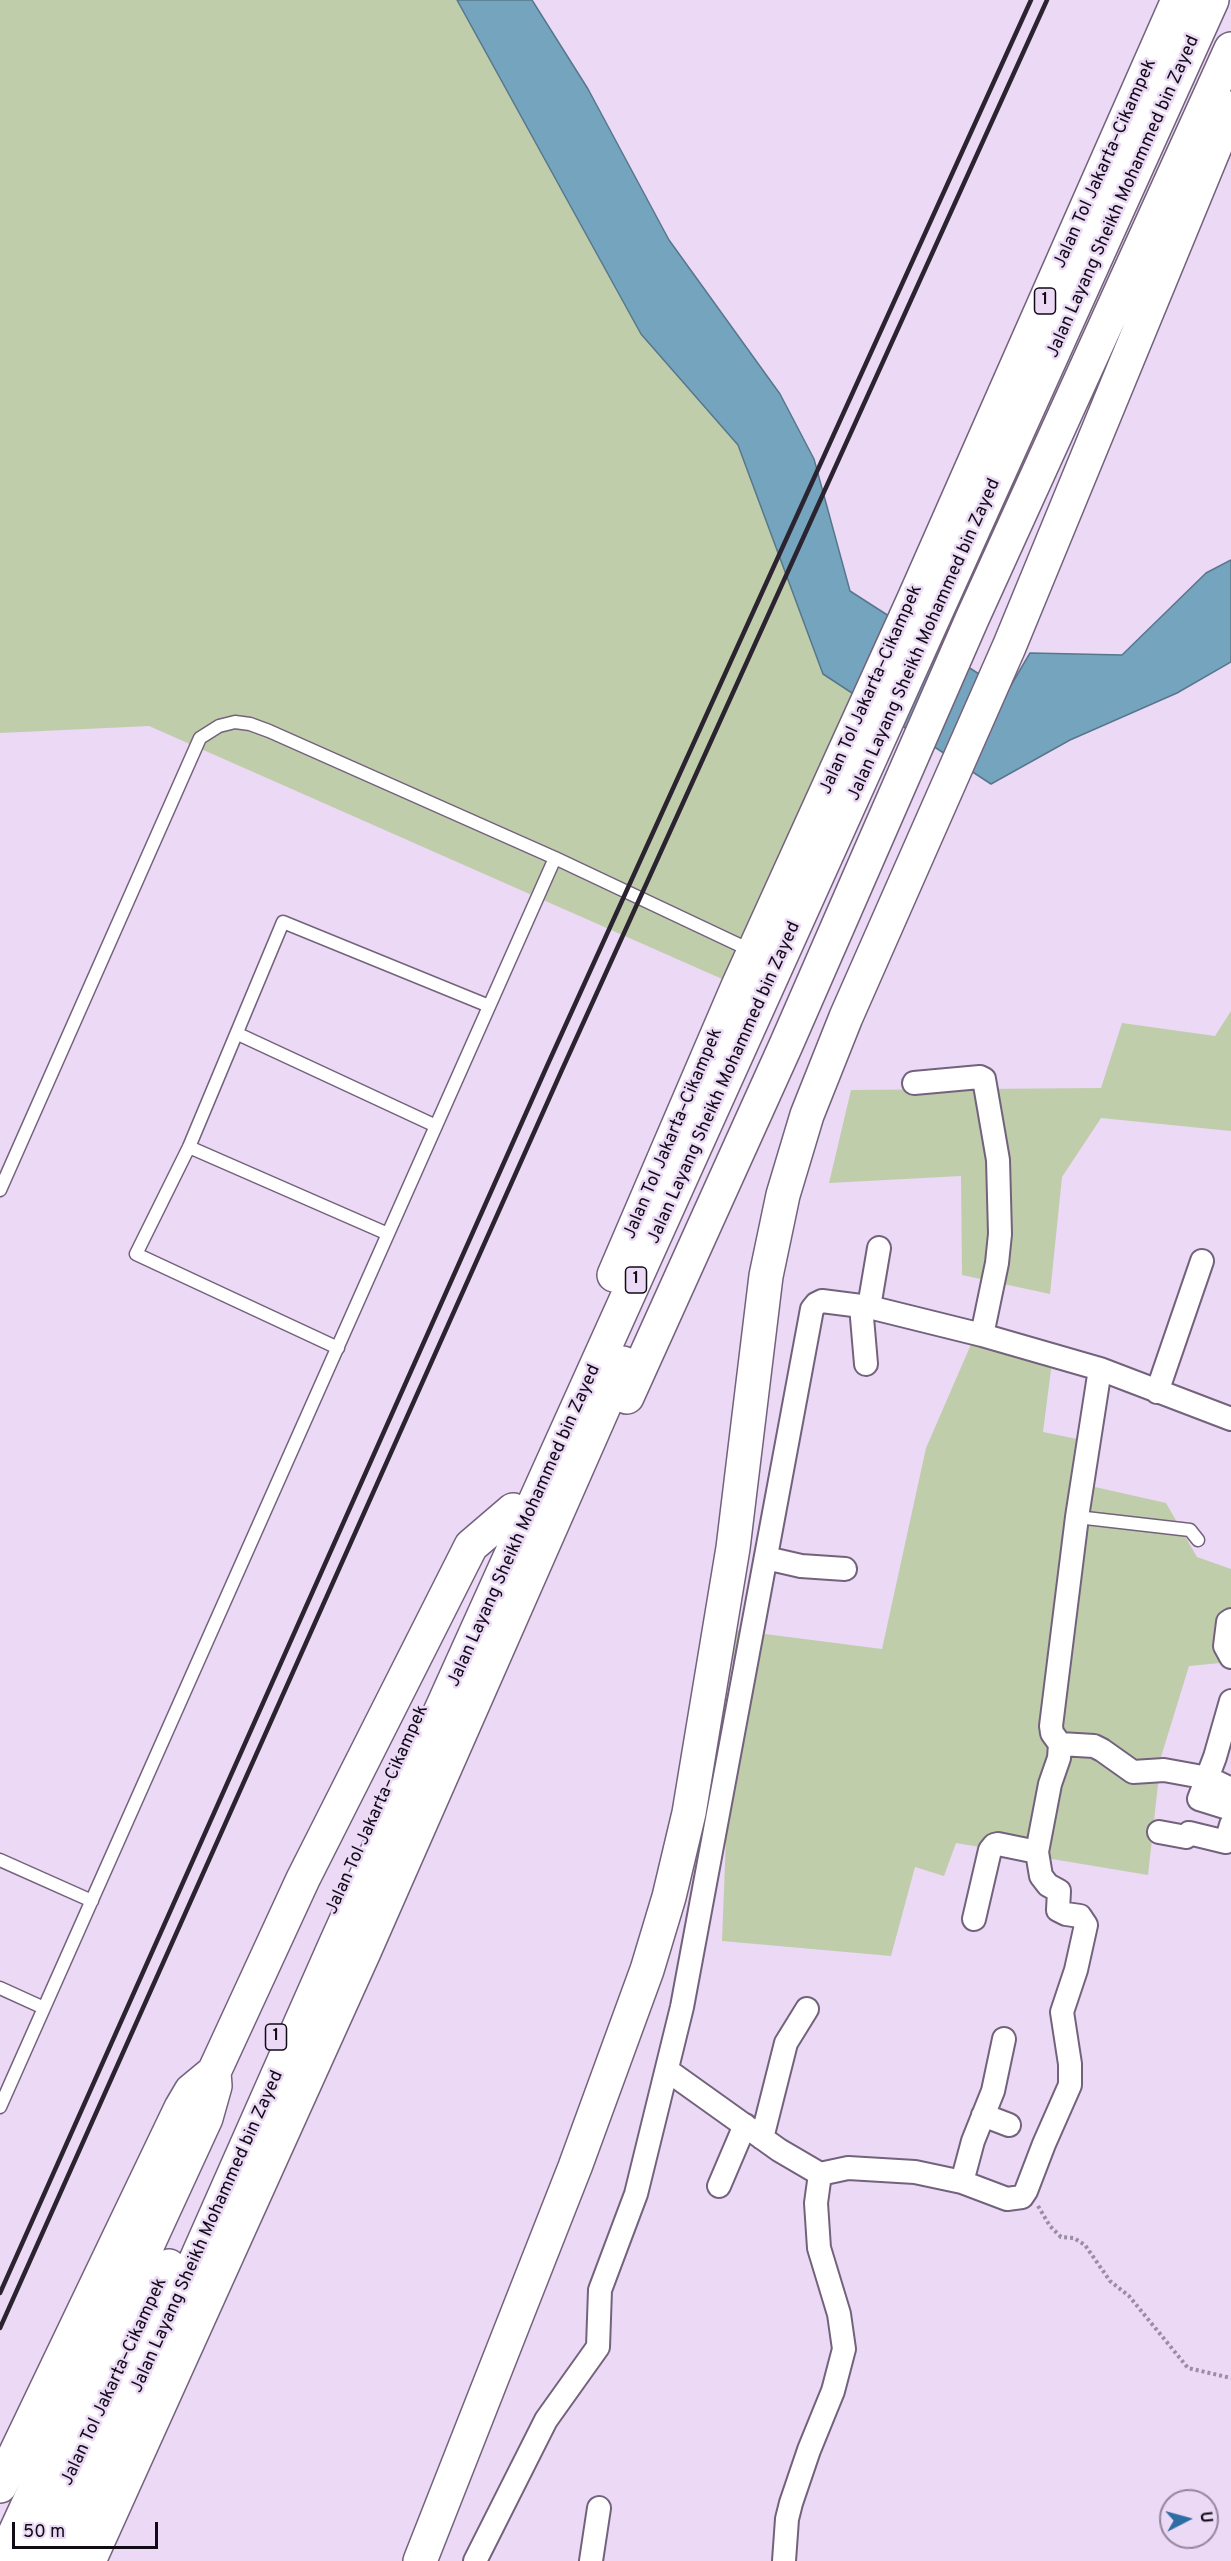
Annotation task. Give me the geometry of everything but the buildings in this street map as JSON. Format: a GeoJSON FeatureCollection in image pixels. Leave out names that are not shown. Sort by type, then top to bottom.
{"type":"FeatureCollection","features":[{"type":"Feature","properties":{"kind":"highway","name":"Jalan Tol Jakarta–Cikampek"},"geometry":{"type":"LineString","coordinates":[[32,2561],[301,1981],[513,1510],[753,952],[913,601],[1178,0]]}},
{"type":"Feature","properties":{"kind":"highway","name":"Jalan Layang Sheikh Mohammed bin Zayed"},"geometry":{"type":"LineString","coordinates":[[63,2561],[341,1932],[1140,175],[1212,0]]}},
{"type":"Feature","properties":{"kind":"highway","name":"Jalan Layang Sheikh Mohammed bin Zayed"},"geometry":{"type":"LineString","coordinates":[[89,2561],[364,1952],[815,926],[1231,6]]}},
{"type":"Feature","properties":{"kind":"highway","name":"1"},"geometry":{"type":"LineString","coordinates":[[101,2561],[786,1045],[877,832],[1231,49]]}},
{"type":"Feature","properties":{"kind":"highway"},"geometry":{"type":"LineString","coordinates":[[420,2561],[575,2167],[647,1970],[669,1897],[689,1813],[733,1548],[766,1276],[783,1195],[807,1115],[846,1017],[1010,647],[1231,108]]}},
{"type":"Feature","properties":{"kind":"highway"},"geometry":{"type":"LineString","coordinates":[[0,2486],[181,2108],[191,2091],[214,2072],[303,1879],[471,1546],[513,1510]]}},
{"type":"Feature","properties":{"kind":"highway"},"geometry":{"type":"LineString","coordinates":[[2,2561],[206,2118],[215,2086],[214,2072]]}},
{"type":"Feature","properties":{"kind":"street"},"geometry":{"type":"LineString","coordinates":[[914,1083],[980,1077],[984,1080],[998,1160],[1000,1234],[997,1263],[982,1335]]}},
{"type":"Feature","properties":{"kind":"street"},"geometry":{"type":"LineString","coordinates":[[866,1364],[865,1307],[879,1248]]}},
{"type":"Feature","properties":{"kind":"street"},"geometry":{"type":"LineString","coordinates":[[1157,1392],[1202,1261]]}},
{"type":"Feature","properties":{"kind":"street"},"geometry":{"type":"LineString","coordinates":[[475,2561],[546,2420],[598,2347],[600,2290],[636,2194],[682,2007],[812,1310],[822,1301],[865,1307],[982,1335],[1100,1369],[1231,1419]]}},
{"type":"Feature","properties":{"kind":"street"},"geometry":{"type":"LineString","coordinates":[[667,2070],[753,2131],[820,2174],[849,2168],[915,2172],[962,2182],[1007,2199],[1022,2197],[1070,2085],[1070,2064],[1062,2012],[1076,1970],[1086,1925],[1080,1916],[1058,1910],[1059,1891],[1048,1885],[1041,1876],[1036,1852],[1050,1784],[1059,1758],[1060,1744],[1052,1733],[1051,1725],[1077,1517],[1100,1369]]}},
{"type":"Feature","properties":{"kind":"street"},"geometry":{"type":"LineString","coordinates":[[766,1558],[801,1566],[845,1569]]}},
{"type":"Feature","properties":{"kind":"street"},"geometry":{"type":"LineString","coordinates":[[1231,1620],[1228,1622],[1225,1646],[1231,1657]]}},
{"type":"Feature","properties":{"kind":"street"},"geometry":{"type":"LineString","coordinates":[[1231,1701],[1208,1778],[1199,1799],[1231,1809]]}},
{"type":"Feature","properties":{"kind":"street"},"geometry":{"type":"LineString","coordinates":[[1060,1744],[1094,1746],[1133,1772],[1164,1770],[1208,1778],[1231,1789]]}},
{"type":"Feature","properties":{"kind":"street"},"geometry":{"type":"LineString","coordinates":[[1159,1832],[1186,1837],[1189,1833],[1226,1842],[1231,1825]]}},
{"type":"Feature","properties":{"kind":"street"},"geometry":{"type":"LineString","coordinates":[[974,1919],[990,1850],[994,1845],[1036,1852]]}},
{"type":"Feature","properties":{"kind":"street"},"geometry":{"type":"LineString","coordinates":[[719,2186],[753,2131],[786,2043],[807,2009]]}},
{"type":"Feature","properties":{"kind":"street"},"geometry":{"type":"LineString","coordinates":[[962,2182],[993,2091],[1004,2038]]}},
{"type":"Feature","properties":{"kind":"street"},"geometry":{"type":"LineString","coordinates":[[983,2115],[1009,2125]]}},
{"type":"Feature","properties":{"kind":"street"},"geometry":{"type":"LineString","coordinates":[[784,2561],[787,2519],[791,2503],[833,2391],[844,2349],[839,2314],[819,2247],[816,2203],[820,2174]]}},
{"type":"Feature","properties":{"kind":"street"},"geometry":{"type":"LineString","coordinates":[[591,2561],[599,2508]]}},
{"type":"Feature","properties":{"kind":"lane"},"geometry":{"type":"LineString","coordinates":[[0,1190],[200,738],[210,730],[235,722],[250,724],[555,858],[753,952]]}},
{"type":"Feature","properties":{"kind":"lane"},"geometry":{"type":"LineString","coordinates":[[0,2107],[555,858]]}},
{"type":"Feature","properties":{"kind":"lane"},"geometry":{"type":"LineString","coordinates":[[338,1348],[136,1254],[189,1148],[283,922],[489,1006]]}},
{"type":"Feature","properties":{"kind":"lane"},"geometry":{"type":"LineString","coordinates":[[238,1034],[436,1126]]}},
{"type":"Feature","properties":{"kind":"lane"},"geometry":{"type":"LineString","coordinates":[[189,1148],[388,1234]]}},
{"type":"Feature","properties":{"kind":"lane"},"geometry":{"type":"LineString","coordinates":[[1077,1517],[1190,1530],[1198,1540]]}},
{"type":"Feature","properties":{"kind":"lane"},"geometry":{"type":"LineString","coordinates":[[0,1860],[92,1901]]}},
{"type":"Feature","properties":{"kind":"lane"},"geometry":{"type":"LineString","coordinates":[[0,1988],[44,2008]]}},
{"type":"Feature","properties":{"kind":"path"},"geometry":{"type":"LineString","coordinates":[[1022,2197],[1040,2207],[1050,2226],[1061,2237],[1074,2238],[1085,2245],[1110,2281],[1129,2296],[1188,2368],[1231,2378]]}},
{"type":"Feature","properties":{"kind":"green space"},"geometry":{"type":"Polygon","coordinates":[[[0,0],[457,0],[641,334],[738,445],[824,674],[866,703],[738,986],[149,726],[0,733],[0,0]]]}},
{"type":"Feature","properties":{"kind":"green space"},"geometry":{"type":"Polygon","coordinates":[[[1231,1011],[1231,1131],[1101,1118],[1062,1177],[1050,1294],[962,1275],[961,1176],[829,1183],[851,1090],[1101,1088],[1122,1023],[1215,1036],[1231,1011]]]}},
{"type":"Feature","properties":{"kind":"green space"},"geometry":{"type":"Polygon","coordinates":[[[972,1342],[1052,1362],[1043,1432],[1092,1442],[1095,1487],[1166,1503],[1197,1557],[1231,1569],[1231,1662],[1189,1666],[1161,1757],[1148,1875],[956,1843],[944,1876],[915,1867],[891,1956],[722,1941],[734,1630],[882,1649],[926,1448],[972,1342]]]}},
{"type":"Feature","properties":{"kind":"water"},"geometry":{"type":"Polygon","coordinates":[[[457,0],[532,0],[588,89],[669,240],[780,394],[814,459],[850,591],[1007,692],[1030,653],[1122,655],[1206,573],[1231,560],[1231,662],[1177,693],[1070,740],[991,784],[823,674],[738,445],[641,334],[457,0]]]}},
{"type":"Feature","properties":{"kind":"railway"},"geometry":{"type":"LineString","coordinates":[[0,2293],[547,1066],[1031,0]]}},
{"type":"Feature","properties":{"kind":"railway"},"geometry":{"type":"LineString","coordinates":[[0,2328],[561,1072],[1047,0]]}}]}
